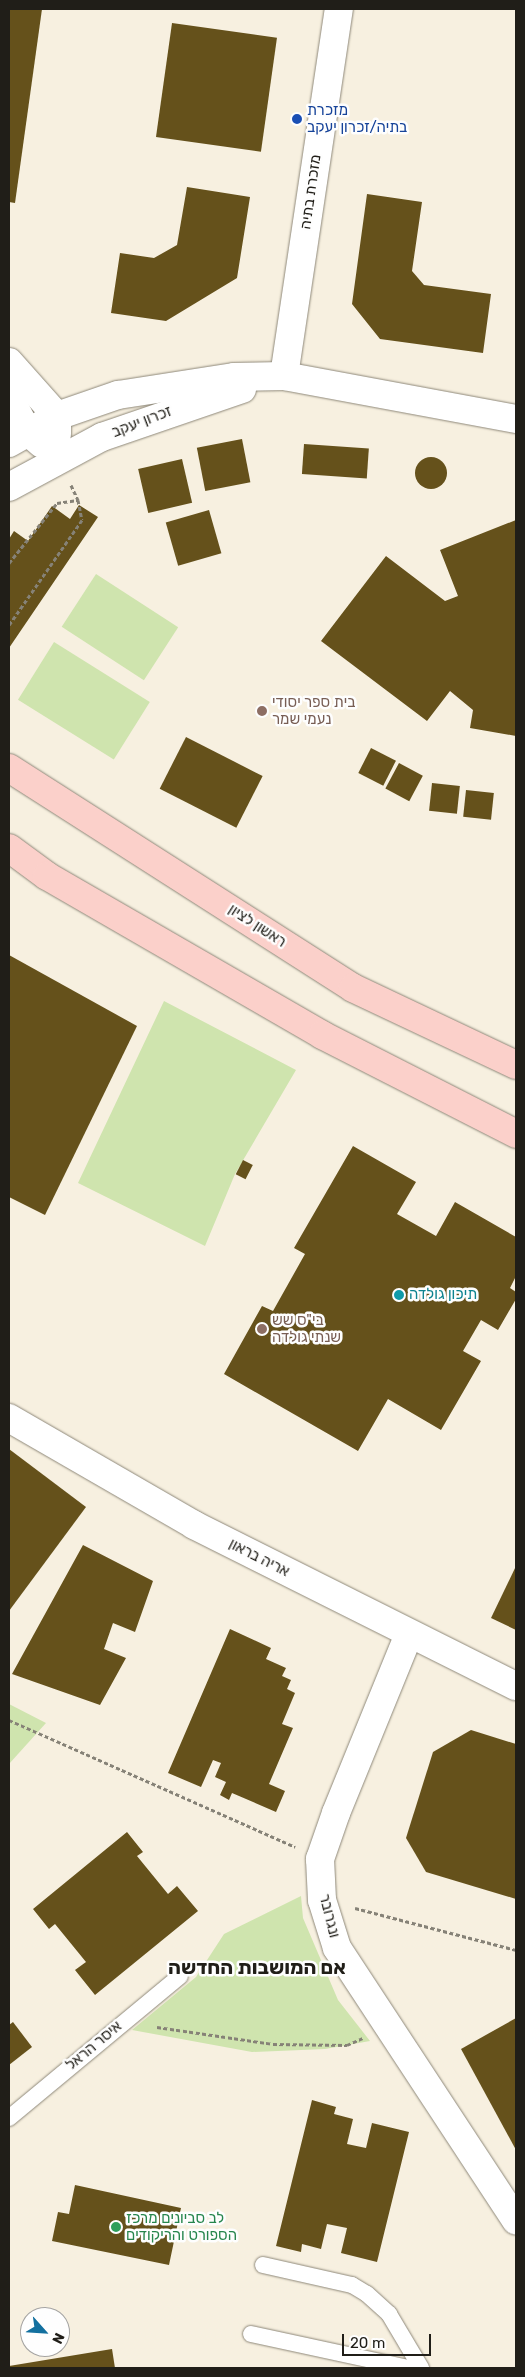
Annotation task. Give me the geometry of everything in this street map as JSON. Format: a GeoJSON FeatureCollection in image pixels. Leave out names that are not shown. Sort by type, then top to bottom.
{"type":"FeatureCollection","features":[{"type":"Feature","properties":{"kind":"main road","name":"ראשון לציון"},"geometry":{"type":"LineString","coordinates":[[9,768],[353,988],[516,1065]]}},
{"type":"Feature","properties":{"kind":"main road"},"geometry":{"type":"LineString","coordinates":[[9,848],[47,876],[322,1035],[516,1134]]}},
{"type":"Feature","properties":{"kind":"street","name":"מזכרת בתיה"},"geometry":{"type":"LineString","coordinates":[[284,376],[339,9]]}},
{"type":"Feature","properties":{"kind":"street"},"geometry":{"type":"LineString","coordinates":[[9,362],[57,416],[58,458],[18,438],[9,397]]}},
{"type":"Feature","properties":{"kind":"street","name":"זכרון יעקב"},"geometry":{"type":"LineString","coordinates":[[9,486],[58,458],[167,412],[284,376]]}},
{"type":"Feature","properties":{"kind":"street","name":"זכרון יעקב"},"geometry":{"type":"LineString","coordinates":[[18,438],[57,416],[118,395],[171,384],[234,377],[284,376],[516,419]]}},
{"type":"Feature","properties":{"kind":"street","name":"אריה בראון"},"geometry":{"type":"LineString","coordinates":[[9,1418],[194,1525],[516,1686]]}},
{"type":"Feature","properties":{"kind":"street","name":"ונגרובר"},"geometry":{"type":"LineString","coordinates":[[409,1634],[336,1813],[320,1859],[322,1900],[337,1948],[516,2221]]}},
{"type":"Feature","properties":{"kind":"lane","name":"איסר הראל"},"geometry":{"type":"LineString","coordinates":[[9,2118],[122,2022],[180,1976]]}},
{"type":"Feature","properties":{"kind":"lane"},"geometry":{"type":"LineString","coordinates":[[263,2266],[352,2285],[367,2294],[389,2314],[421,2368]]}},
{"type":"Feature","properties":{"kind":"lane"},"geometry":{"type":"LineString","coordinates":[[251,2334],[408,2368]]}},
{"type":"Feature","properties":{"kind":"path"},"geometry":{"type":"LineString","coordinates":[[9,563],[57,503],[78,500],[82,520],[9,625]]}},
{"type":"Feature","properties":{"kind":"path"},"geometry":{"type":"LineString","coordinates":[[9,1720],[320,1859]]}},
{"type":"Feature","properties":{"kind":"path"},"geometry":{"type":"LineString","coordinates":[[322,1900],[516,1950]]}},
{"type":"Feature","properties":{"kind":"path"},"geometry":{"type":"LineString","coordinates":[[122,2022],[273,2044],[348,2045],[389,2027]]}},
{"type":"Feature","properties":{"kind":"green space"},"geometry":{"type":"Polygon","coordinates":[[[96,574],[178,627],[144,680],[62,627],[96,574]]]}},
{"type":"Feature","properties":{"kind":"green space"},"geometry":{"type":"Polygon","coordinates":[[[54,642],[150,702],[114,760],[18,700],[54,642]]]}},
{"type":"Feature","properties":{"kind":"green space"},"geometry":{"type":"Polygon","coordinates":[[[164,1001],[296,1070],[235,1174],[205,1246],[78,1183],[164,1001]]]}},
{"type":"Feature","properties":{"kind":"green space"},"geometry":{"type":"Polygon","coordinates":[[[9,1704],[46,1723],[9,1764],[9,1704]]]}},
{"type":"Feature","properties":{"kind":"green space"},"geometry":{"type":"Polygon","coordinates":[[[301,1896],[303,1918],[338,2000],[370,2041],[325,2049],[252,2052],[132,2030],[196,1977],[224,1934],[301,1896]]]}},
{"type":"Feature","properties":{"kind":"building"},"geometry":{"type":"Polygon","coordinates":[[[9,9],[42,9],[15,203],[9,202],[9,9]]]}},
{"type":"Feature","properties":{"kind":"building"},"geometry":{"type":"Polygon","coordinates":[[[172,23],[277,38],[261,152],[156,137],[172,23]]]}},
{"type":"Feature","properties":{"kind":"building"},"geometry":{"type":"Polygon","coordinates":[[[187,187],[250,197],[237,278],[166,321],[111,313],[120,253],[154,258],[177,245],[187,187]]]}},
{"type":"Feature","properties":{"kind":"building"},"geometry":{"type":"Polygon","coordinates":[[[367,194],[422,202],[412,271],[424,285],[491,294],[483,353],[380,339],[352,304],[367,194]]]}},
{"type":"Feature","properties":{"kind":"building"},"geometry":{"type":"Polygon","coordinates":[[[242,439],[250,482],[205,491],[197,448],[242,439]]]}},
{"type":"Feature","properties":{"kind":"building"},"geometry":{"type":"Polygon","coordinates":[[[304,444],[369,449],[367,478],[302,474],[304,444]]]}},
{"type":"Feature","properties":{"kind":"building"},"geometry":{"type":"Polygon","coordinates":[[[431,457],[443,461],[447,473],[443,485],[431,489],[419,485],[415,473],[419,461],[431,457]]]}},
{"type":"Feature","properties":{"kind":"building"},"geometry":{"type":"Polygon","coordinates":[[[182,459],[192,503],[148,513],[138,469],[182,459]]]}},
{"type":"Feature","properties":{"kind":"building"},"geometry":{"type":"Polygon","coordinates":[[[79,505],[98,517],[9,648],[9,539],[14,531],[28,541],[52,506],[70,519],[79,505]]]}},
{"type":"Feature","properties":{"kind":"building"},"geometry":{"type":"Polygon","coordinates":[[[209,510],[221,553],[178,566],[166,522],[209,510]]]}},
{"type":"Feature","properties":{"kind":"building"},"geometry":{"type":"Polygon","coordinates":[[[516,520],[516,736],[470,728],[473,710],[450,691],[427,721],[321,641],[386,556],[445,601],[458,596],[440,550],[516,520]]]}},
{"type":"Feature","properties":{"kind":"building"},"geometry":{"type":"Polygon","coordinates":[[[186,737],[263,776],[236,828],[160,789],[186,737]]]}},
{"type":"Feature","properties":{"kind":"building"},"geometry":{"type":"Polygon","coordinates":[[[371,748],[396,761],[383,786],[358,773],[371,748]]]}},
{"type":"Feature","properties":{"kind":"building"},"geometry":{"type":"Polygon","coordinates":[[[399,763],[423,776],[409,801],[385,789],[399,763]]]}},
{"type":"Feature","properties":{"kind":"building"},"geometry":{"type":"Polygon","coordinates":[[[432,783],[460,786],[457,814],[429,811],[432,783]]]}},
{"type":"Feature","properties":{"kind":"building"},"geometry":{"type":"Polygon","coordinates":[[[466,790],[494,793],[491,820],[463,817],[466,790]]]}},
{"type":"Feature","properties":{"kind":"building"},"geometry":{"type":"Polygon","coordinates":[[[9,955],[137,1026],[45,1215],[9,1197],[9,955]]]}},
{"type":"Feature","properties":{"kind":"building","name":"תיכון גולדה"},"geometry":{"type":"Polygon","coordinates":[[[353,1146],[416,1182],[397,1214],[436,1236],[455,1202],[516,1237],[516,1276],[510,1288],[516,1292],[516,1299],[498,1330],[481,1320],[463,1351],[481,1361],[441,1430],[388,1399],[358,1451],[224,1374],[262,1306],[273,1311],[305,1254],[294,1248],[353,1146]]]}},
{"type":"Feature","properties":{"kind":"building"},"geometry":{"type":"Polygon","coordinates":[[[243,1160],[253,1165],[246,1179],[236,1174],[243,1160]]]}},
{"type":"Feature","properties":{"kind":"building"},"geometry":{"type":"Polygon","coordinates":[[[9,1449],[86,1507],[9,1611],[9,1449]]]}},
{"type":"Feature","properties":{"kind":"building"},"geometry":{"type":"Polygon","coordinates":[[[83,1545],[153,1581],[135,1632],[113,1623],[104,1649],[126,1658],[100,1705],[12,1674],[83,1545]]]}},
{"type":"Feature","properties":{"kind":"building"},"geometry":{"type":"Polygon","coordinates":[[[516,1566],[516,1630],[491,1618],[516,1566]]]}},
{"type":"Feature","properties":{"kind":"building"},"geometry":{"type":"Polygon","coordinates":[[[230,1629],[271,1648],[266,1659],[286,1668],[282,1676],[291,1680],[287,1689],[295,1693],[282,1724],[293,1728],[269,1784],[285,1791],[276,1812],[232,1793],[229,1800],[220,1795],[226,1782],[215,1777],[221,1763],[213,1760],[201,1787],[168,1773],[230,1629]]]}},
{"type":"Feature","properties":{"kind":"building"},"geometry":{"type":"Polygon","coordinates":[[[471,1730],[516,1744],[516,1899],[426,1872],[406,1838],[433,1752],[471,1730]]]}},
{"type":"Feature","properties":{"kind":"building"},"geometry":{"type":"Polygon","coordinates":[[[127,1832],[143,1852],[137,1856],[168,1894],[177,1886],[198,1911],[95,1995],[75,1970],[86,1962],[55,1924],[49,1929],[33,1909],[127,1832]]]}},
{"type":"Feature","properties":{"kind":"building"},"geometry":{"type":"Polygon","coordinates":[[[516,2018],[516,2150],[461,2049],[516,2018]]]}},
{"type":"Feature","properties":{"kind":"building"},"geometry":{"type":"Polygon","coordinates":[[[13,2022],[32,2047],[9,2065],[9,2025],[13,2022]]]}},
{"type":"Feature","properties":{"kind":"building"},"geometry":{"type":"Polygon","coordinates":[[[312,2100],[336,2107],[334,2114],[353,2119],[347,2144],[366,2148],[372,2123],[409,2132],[377,2262],[341,2253],[347,2228],[327,2224],[321,2249],[302,2244],[301,2252],[276,2246],[312,2100]]]}},
{"type":"Feature","properties":{"kind":"building","name":"לב סביונים מרכז הספורט והריקודים"},"geometry":{"type":"Polygon","coordinates":[[[75,2185],[181,2208],[169,2265],[52,2241],[58,2212],[69,2214],[75,2185]]]}},
{"type":"Feature","properties":{"kind":"building"},"geometry":{"type":"Polygon","coordinates":[[[112,2349],[115,2368],[9,2368],[9,2366],[112,2349]]]}},
{"type":"Feature","properties":{"kind":"place","name":"מזכרת בתיה/זכרון יעקב"},"geometry":{"type":"Point","coordinates":[297,119]}},
{"type":"Feature","properties":{"kind":"place","name":"בית ספר יסודי נעמי שמר"},"geometry":{"type":"Point","coordinates":[262,711]}},
{"type":"Feature","properties":{"kind":"place","name":"תיכון גולדה"},"geometry":{"type":"Point","coordinates":[399,1295]}},
{"type":"Feature","properties":{"kind":"place","name":"בי\"ס שש שנתי גולדה"},"geometry":{"type":"Point","coordinates":[262,1329]}},
{"type":"Feature","properties":{"kind":"place","name":"לב סביונים מרכז הספורט והריקודים"},"geometry":{"type":"Point","coordinates":[116,2227]}},
{"type":"Feature","properties":{"kind":"district","name":"אם המושבות החדשה"},"geometry":{"type":"Point","coordinates":[257,1967]}}]}
